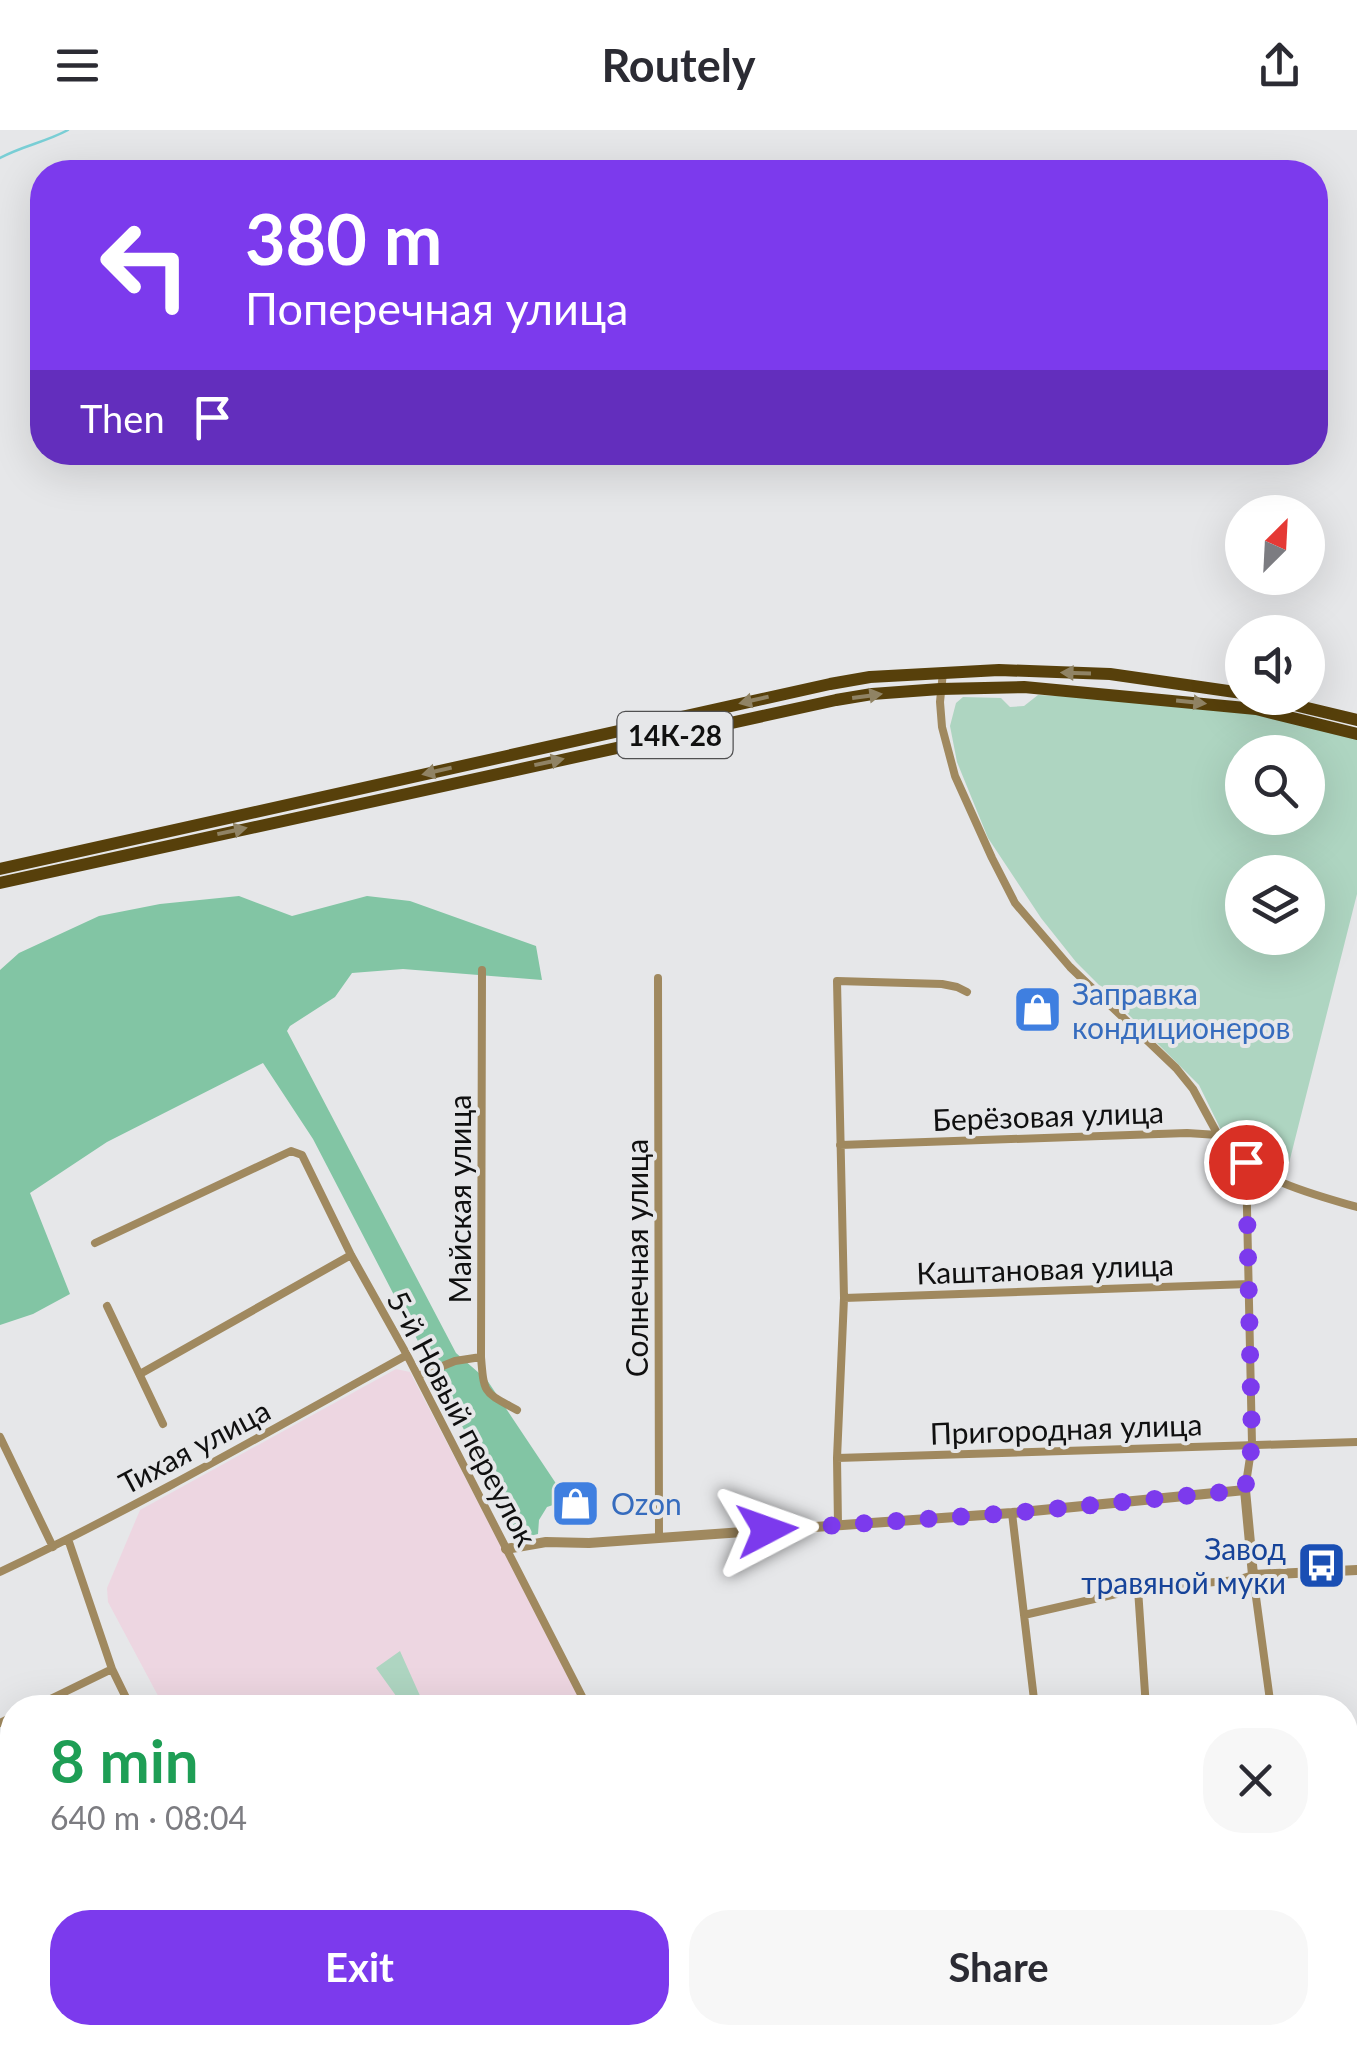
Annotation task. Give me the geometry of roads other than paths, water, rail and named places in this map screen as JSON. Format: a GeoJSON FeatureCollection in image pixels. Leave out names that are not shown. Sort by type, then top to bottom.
{"type":"FeatureCollection","features":[{"type":"Feature","properties":{"kind":"main road","name":"14К-28"},"geometry":{"type":"LineString","coordinates":[[0,869],[870,677],[999,670],[1110,674],[1225,691]]}},
{"type":"Feature","properties":{"kind":"main road","name":"14К-28"},"geometry":{"type":"LineString","coordinates":[[0,883],[872,694],[1024,686],[1122,694],[1256,709],[1357,734]]}},
{"type":"Feature","properties":{"kind":"main road"},"geometry":{"type":"LineString","coordinates":[[1325,712],[1357,720]]}},
{"type":"Feature","properties":{"kind":"street"},"geometry":{"type":"LineString","coordinates":[[942,672],[943,736],[955,776],[1016,903],[1070,967],[1176,1068],[1228,1149],[1267,1176],[1295,1189],[1357,1207]]}},
{"type":"Feature","properties":{"kind":"street","name":"Майская улица"},"geometry":{"type":"LineString","coordinates":[[482,970],[483,1386],[488,1394],[517,1410]]}},
{"type":"Feature","properties":{"kind":"street","name":"Солнечная улица"},"geometry":{"type":"LineString","coordinates":[[658,978],[660,1538]]}},
{"type":"Feature","properties":{"kind":"street"},"geometry":{"type":"LineString","coordinates":[[838,1524],[844,1298],[837,981],[942,984],[968,992]]}},
{"type":"Feature","properties":{"kind":"street","name":"Берёзовая улица"},"geometry":{"type":"LineString","coordinates":[[840,1145],[1218,1135]]}},
{"type":"Feature","properties":{"kind":"street","name":"5-й Новый переулок"},"geometry":{"type":"LineString","coordinates":[[96,1243],[292,1151],[302,1155],[581,1695]]}},
{"type":"Feature","properties":{"kind":"street"},"geometry":{"type":"LineString","coordinates":[[1246,1162],[1252,1444],[1245,1490],[1269,1695]]}},
{"type":"Feature","properties":{"kind":"street"},"geometry":{"type":"LineString","coordinates":[[140,1374],[351,1254]]}},
{"type":"Feature","properties":{"kind":"street","name":"Каштановая улица"},"geometry":{"type":"LineString","coordinates":[[844,1298],[1249,1284]]}},
{"type":"Feature","properties":{"kind":"street"},"geometry":{"type":"LineString","coordinates":[[107,1306],[163,1424]]}},
{"type":"Feature","properties":{"kind":"street","name":"Тихая улица"},"geometry":{"type":"LineString","coordinates":[[0,1572],[408,1356]]}},
{"type":"Feature","properties":{"kind":"street"},"geometry":{"type":"LineString","coordinates":[[418,1376],[455,1360],[481,1357]]}},
{"type":"Feature","properties":{"kind":"street"},"geometry":{"type":"LineString","coordinates":[[0,1437],[53,1547]]}},
{"type":"Feature","properties":{"kind":"street","name":"Пригородная улица"},"geometry":{"type":"LineString","coordinates":[[837,1458],[1357,1442]]}},
{"type":"Feature","properties":{"kind":"street"},"geometry":{"type":"LineString","coordinates":[[506,1549],[546,1542],[588,1544],[1012,1513],[1245,1490]]}},
{"type":"Feature","properties":{"kind":"street"},"geometry":{"type":"LineString","coordinates":[[1012,1513],[1033,1695]]}},
{"type":"Feature","properties":{"kind":"street"},"geometry":{"type":"LineString","coordinates":[[68,1539],[112,1670],[124,1695]]}},
{"type":"Feature","properties":{"kind":"street"},"geometry":{"type":"LineString","coordinates":[[1024,1615],[1138,1588],[1237,1580],[1252,1575],[1357,1570]]}},
{"type":"Feature","properties":{"kind":"street"},"geometry":{"type":"LineString","coordinates":[[1138,1588],[1145,1695]]}},
{"type":"Feature","properties":{"kind":"street"},"geometry":{"type":"LineString","coordinates":[[59,1695],[112,1670]]}},
{"type":"Feature","properties":{"kind":"waterway"},"geometry":{"type":"LineString","coordinates":[[0,158],[68,130]]}},
{"type":"Feature","properties":{"kind":"place","name":"Заправка кондиционеров"},"geometry":{"type":"Point","coordinates":[1037,1010]}},
{"type":"Feature","properties":{"kind":"place","name":"Ozon"},"geometry":{"type":"Point","coordinates":[576,1503]}},
{"type":"Feature","properties":{"kind":"place","name":"Завод травяной муки"},"geometry":{"type":"Point","coordinates":[1321,1565]}}]}
